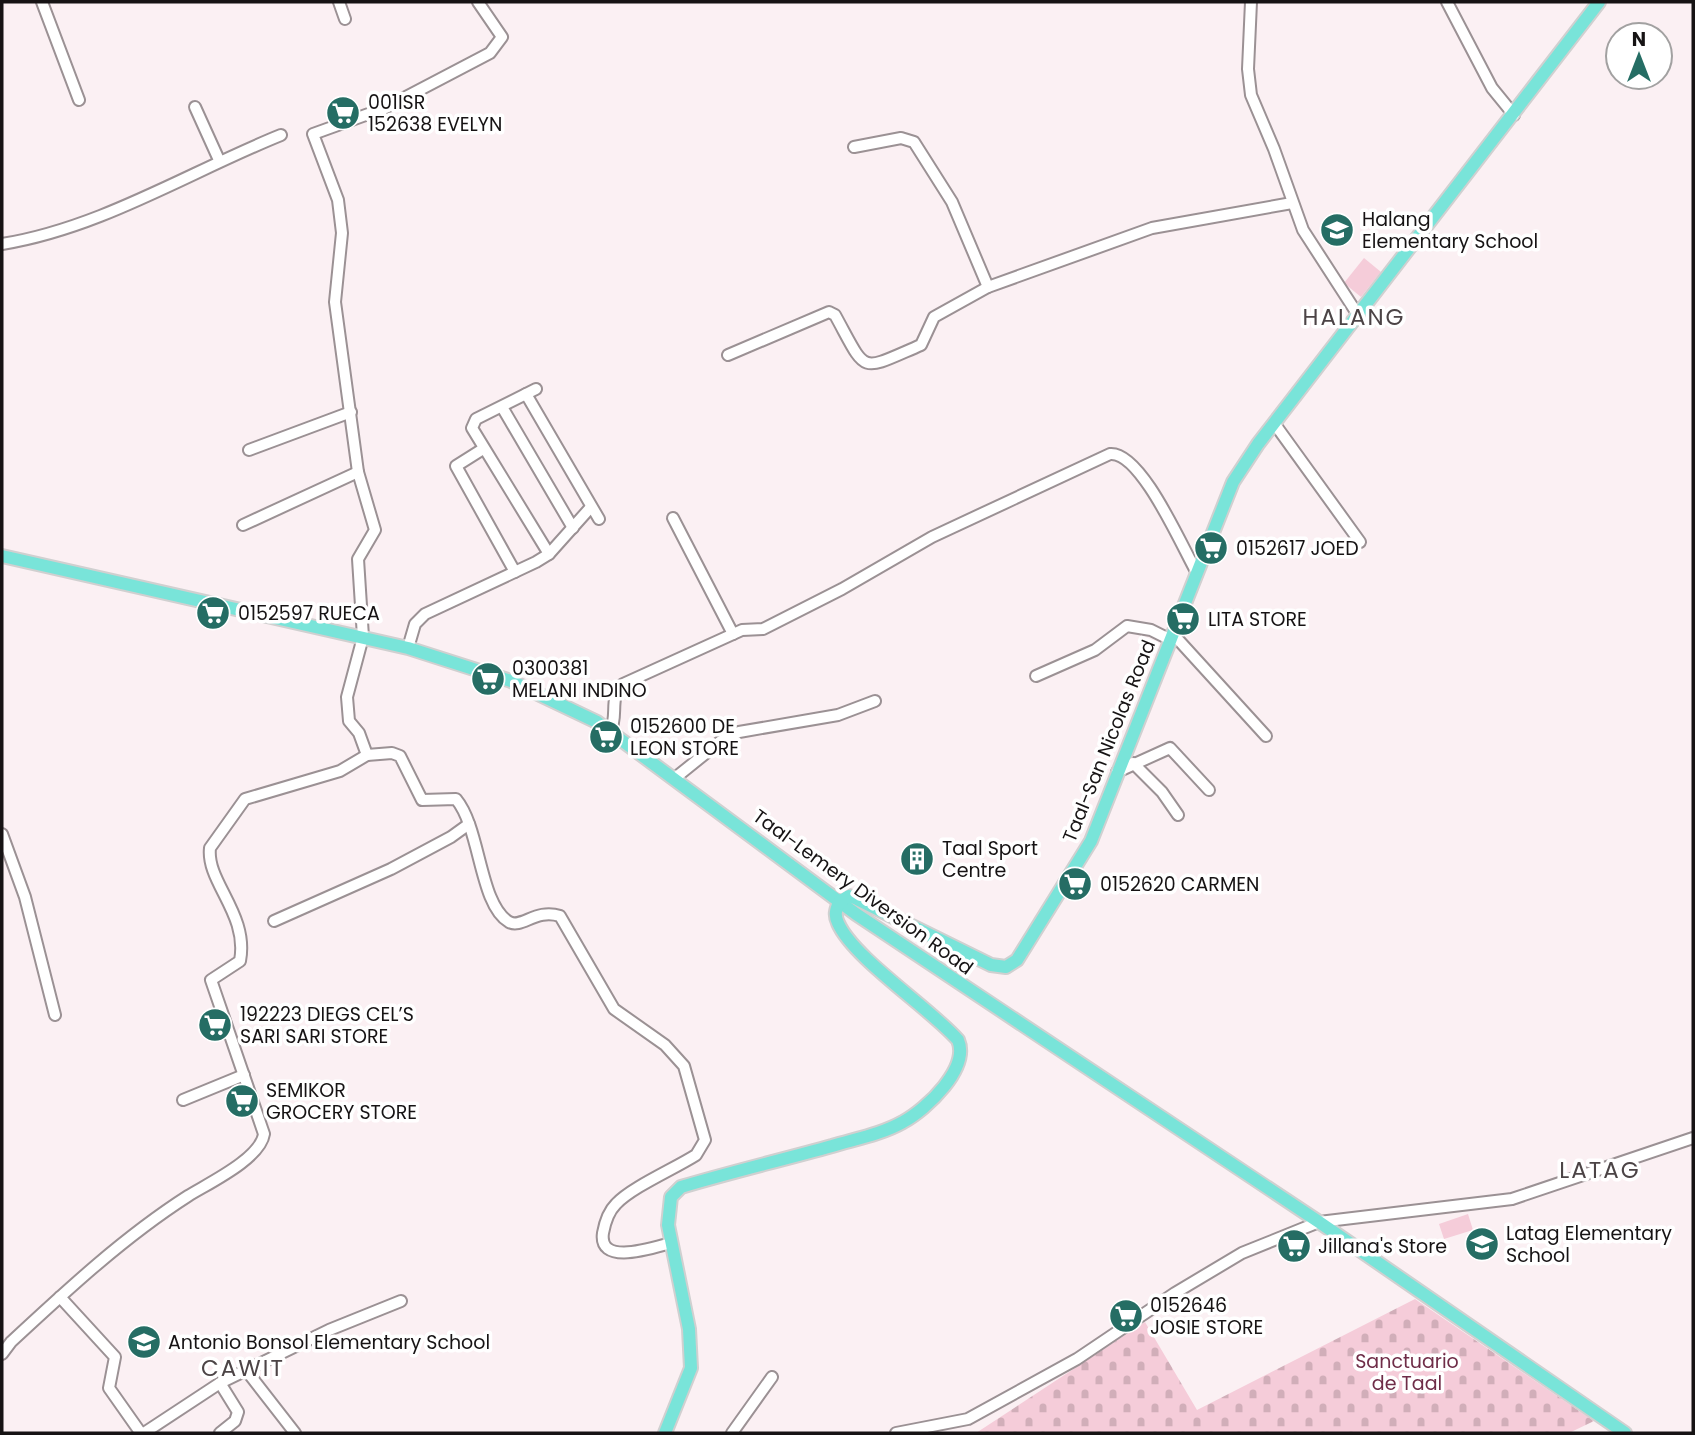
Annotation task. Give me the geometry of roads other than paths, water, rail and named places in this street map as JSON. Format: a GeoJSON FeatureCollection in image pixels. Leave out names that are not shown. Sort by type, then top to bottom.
{"type":"FeatureCollection","features":[{"type":"Feature","properties":{"kind":"main road","name":"Taal-San Nicolas Road"},"geometry":{"type":"LineString","coordinates":[[839,902],[849,896],[857,899],[991,965],[1012,965],[1024,952],[1091,841],[1233,482],[1274,424],[1514,115],[1598,2]]}},
{"type":"Feature","properties":{"kind":"main road","name":"Taal-Lemery Diversion Road"},"geometry":{"type":"LineString","coordinates":[[2,556],[408,648],[465,664],[537,691],[610,732],[839,902],[1319,1222],[1625,1433]]}},
{"type":"Feature","properties":{"kind":"main road"},"geometry":{"type":"LineString","coordinates":[[665,1433],[691,1368],[689,1329],[668,1226],[671,1197],[681,1187],[848,1142],[904,1122],[947,1083],[961,1060],[963,1051],[958,1040],[939,1019],[869,959],[839,925],[835,913],[839,902]]}},
{"type":"Feature","properties":{"kind":"street"},"geometry":{"type":"LineString","coordinates":[[42,2],[79,100]]}},
{"type":"Feature","properties":{"kind":"street"},"geometry":{"type":"LineString","coordinates":[[339,2],[345,19]]}},
{"type":"Feature","properties":{"kind":"street"},"geometry":{"type":"LineString","coordinates":[[366,755],[359,733],[349,721],[347,697],[363,637],[358,559],[375,530],[358,472],[335,302],[341,233],[338,200],[313,134],[385,108],[490,53],[502,37],[478,2]]}},
{"type":"Feature","properties":{"kind":"street"},"geometry":{"type":"LineString","coordinates":[[1251,2],[1248,69],[1251,94],[1275,149],[1303,230],[1358,315]]}},
{"type":"Feature","properties":{"kind":"street"},"geometry":{"type":"LineString","coordinates":[[1447,2],[1492,88],[1514,115]]}},
{"type":"Feature","properties":{"kind":"street"},"geometry":{"type":"LineString","coordinates":[[195,107],[219,160]]}},
{"type":"Feature","properties":{"kind":"street"},"geometry":{"type":"LineString","coordinates":[[2,244],[49,233],[91,218],[175,185],[219,160],[281,135]]}},
{"type":"Feature","properties":{"kind":"street"},"geometry":{"type":"LineString","coordinates":[[854,147],[901,138],[914,142],[952,202],[988,288]]}},
{"type":"Feature","properties":{"kind":"street"},"geometry":{"type":"LineString","coordinates":[[728,355],[829,312],[835,316],[860,360],[869,365],[877,364],[920,345],[929,332],[934,317],[988,288],[1152,228],[1292,203]]}},
{"type":"Feature","properties":{"kind":"street"},"geometry":{"type":"LineString","coordinates":[[549,554],[483,449],[472,425],[476,419],[531,392],[556,447],[599,519]]}},
{"type":"Feature","properties":{"kind":"street"},"geometry":{"type":"LineString","coordinates":[[502,407],[573,528]]}},
{"type":"Feature","properties":{"kind":"street"},"geometry":{"type":"LineString","coordinates":[[249,450],[351,412]]}},
{"type":"Feature","properties":{"kind":"street"},"geometry":{"type":"LineString","coordinates":[[1274,424],[1360,542]]}},
{"type":"Feature","properties":{"kind":"street"},"geometry":{"type":"LineString","coordinates":[[556,447],[568,440]]}},
{"type":"Feature","properties":{"kind":"street"},"geometry":{"type":"LineString","coordinates":[[483,449],[456,466],[515,572]]}},
{"type":"Feature","properties":{"kind":"street"},"geometry":{"type":"LineString","coordinates":[[610,732],[615,722],[614,696],[623,684],[742,630],[763,629],[842,589],[932,537],[1110,454],[1124,456],[1143,475],[1197,573]]}},
{"type":"Feature","properties":{"kind":"street"},"geometry":{"type":"LineString","coordinates":[[243,525],[358,472]]}},
{"type":"Feature","properties":{"kind":"street"},"geometry":{"type":"LineString","coordinates":[[408,648],[415,624],[425,614],[549,554],[591,507]]}},
{"type":"Feature","properties":{"kind":"street"},"geometry":{"type":"LineString","coordinates":[[673,519],[733,634]]}},
{"type":"Feature","properties":{"kind":"street"},"geometry":{"type":"LineString","coordinates":[[1036,676],[1095,650],[1127,626],[1151,630],[1172,637],[1266,736]]}},
{"type":"Feature","properties":{"kind":"street"},"geometry":{"type":"LineString","coordinates":[[675,778],[721,741],[739,732],[838,715],[875,701]]}},
{"type":"Feature","properties":{"kind":"street"},"geometry":{"type":"LineString","coordinates":[[1117,772],[1170,748],[1209,790]]}},
{"type":"Feature","properties":{"kind":"street"},"geometry":{"type":"LineString","coordinates":[[2,1354],[60,1297],[163,1212],[246,1159],[262,1144],[264,1134],[211,980],[240,961],[241,932],[209,855],[210,848],[245,799],[340,771],[366,755],[392,753],[400,757],[422,800],[456,799],[468,824],[493,903],[506,920],[519,923],[544,912],[560,916],[614,1009],[665,1045],[684,1066],[702,1121],[705,1140],[702,1148],[696,1156],[615,1204],[607,1218],[603,1238],[605,1246],[612,1252],[624,1253],[671,1243]]}},
{"type":"Feature","properties":{"kind":"street"},"geometry":{"type":"LineString","coordinates":[[1133,763],[1162,792],[1178,814]]}},
{"type":"Feature","properties":{"kind":"street"},"geometry":{"type":"LineString","coordinates":[[274,921],[391,869],[451,837],[468,824]]}},
{"type":"Feature","properties":{"kind":"street"},"geometry":{"type":"LineString","coordinates":[[2,834],[25,897],[55,1016]]}},
{"type":"Feature","properties":{"kind":"street"},"geometry":{"type":"LineString","coordinates":[[183,1100],[244,1075]]}},
{"type":"Feature","properties":{"kind":"street"},"geometry":{"type":"LineString","coordinates":[[897,1433],[968,1419],[1077,1359],[1175,1293],[1242,1253],[1319,1222],[1512,1199],[1693,1138]]}},
{"type":"Feature","properties":{"kind":"street"},"geometry":{"type":"LineString","coordinates":[[60,1297],[114,1357],[109,1388],[139,1432],[152,1429],[219,1383],[329,1330],[401,1301]]}},
{"type":"Feature","properties":{"kind":"street"},"geometry":{"type":"LineString","coordinates":[[246,1370],[295,1433]]}},
{"type":"Feature","properties":{"kind":"street"},"geometry":{"type":"LineString","coordinates":[[732,1433],[772,1377]]}},
{"type":"Feature","properties":{"kind":"street"},"geometry":{"type":"LineString","coordinates":[[219,1383],[237,1412],[235,1422],[220,1433]]}},
{"type":"Feature","properties":{"kind":"place","name":"001ISR 152638 EVELYN"},"geometry":{"type":"Point","coordinates":[343,113]}},
{"type":"Feature","properties":{"kind":"place","name":"Halang Elementary School"},"geometry":{"type":"Point","coordinates":[1337,230]}},
{"type":"Feature","properties":{"kind":"place","name":"0152617 JOED"},"geometry":{"type":"Point","coordinates":[1211,548]}},
{"type":"Feature","properties":{"kind":"place","name":"0152597 RUECA"},"geometry":{"type":"Point","coordinates":[213,613]}},
{"type":"Feature","properties":{"kind":"place","name":"LITA STORE"},"geometry":{"type":"Point","coordinates":[1183,619]}},
{"type":"Feature","properties":{"kind":"place","name":"0300381 MELANI INDINO"},"geometry":{"type":"Point","coordinates":[488,679]}},
{"type":"Feature","properties":{"kind":"place","name":"0152600 DE LEON STORE"},"geometry":{"type":"Point","coordinates":[606,737]}},
{"type":"Feature","properties":{"kind":"place","name":"Taal Sport Centre"},"geometry":{"type":"Point","coordinates":[917,859]}},
{"type":"Feature","properties":{"kind":"place","name":"0152620 CARMEN"},"geometry":{"type":"Point","coordinates":[1075,884]}},
{"type":"Feature","properties":{"kind":"place","name":"192223 DIEGS CEL’S SARI SARI STORE"},"geometry":{"type":"Point","coordinates":[215,1025]}},
{"type":"Feature","properties":{"kind":"place","name":"SEMIKOR GROCERY STORE"},"geometry":{"type":"Point","coordinates":[242,1101]}},
{"type":"Feature","properties":{"kind":"place","name":"Latag Elementary School"},"geometry":{"type":"Point","coordinates":[1482,1244]}},
{"type":"Feature","properties":{"kind":"place","name":"Jillana's Store"},"geometry":{"type":"Point","coordinates":[1294,1246]}},
{"type":"Feature","properties":{"kind":"place","name":"0152646 JOSIE STORE"},"geometry":{"type":"Point","coordinates":[1126,1316]}},
{"type":"Feature","properties":{"kind":"place","name":"Antonio Bonsol Elementary School"},"geometry":{"type":"Point","coordinates":[144,1342]}},
{"type":"Feature","properties":{"kind":"district","name":"HALANG"},"geometry":{"type":"Point","coordinates":[1354,317]}},
{"type":"Feature","properties":{"kind":"district","name":"LATAG"},"geometry":{"type":"Point","coordinates":[1600,1170]}},
{"type":"Feature","properties":{"kind":"district","name":"CAWIT"},"geometry":{"type":"Point","coordinates":[243,1368]}},
{"type":"Feature","properties":{"kind":"park label","name":"Sanctuario de Taal"},"geometry":{"type":"Point","coordinates":[1407,1372]}}]}
